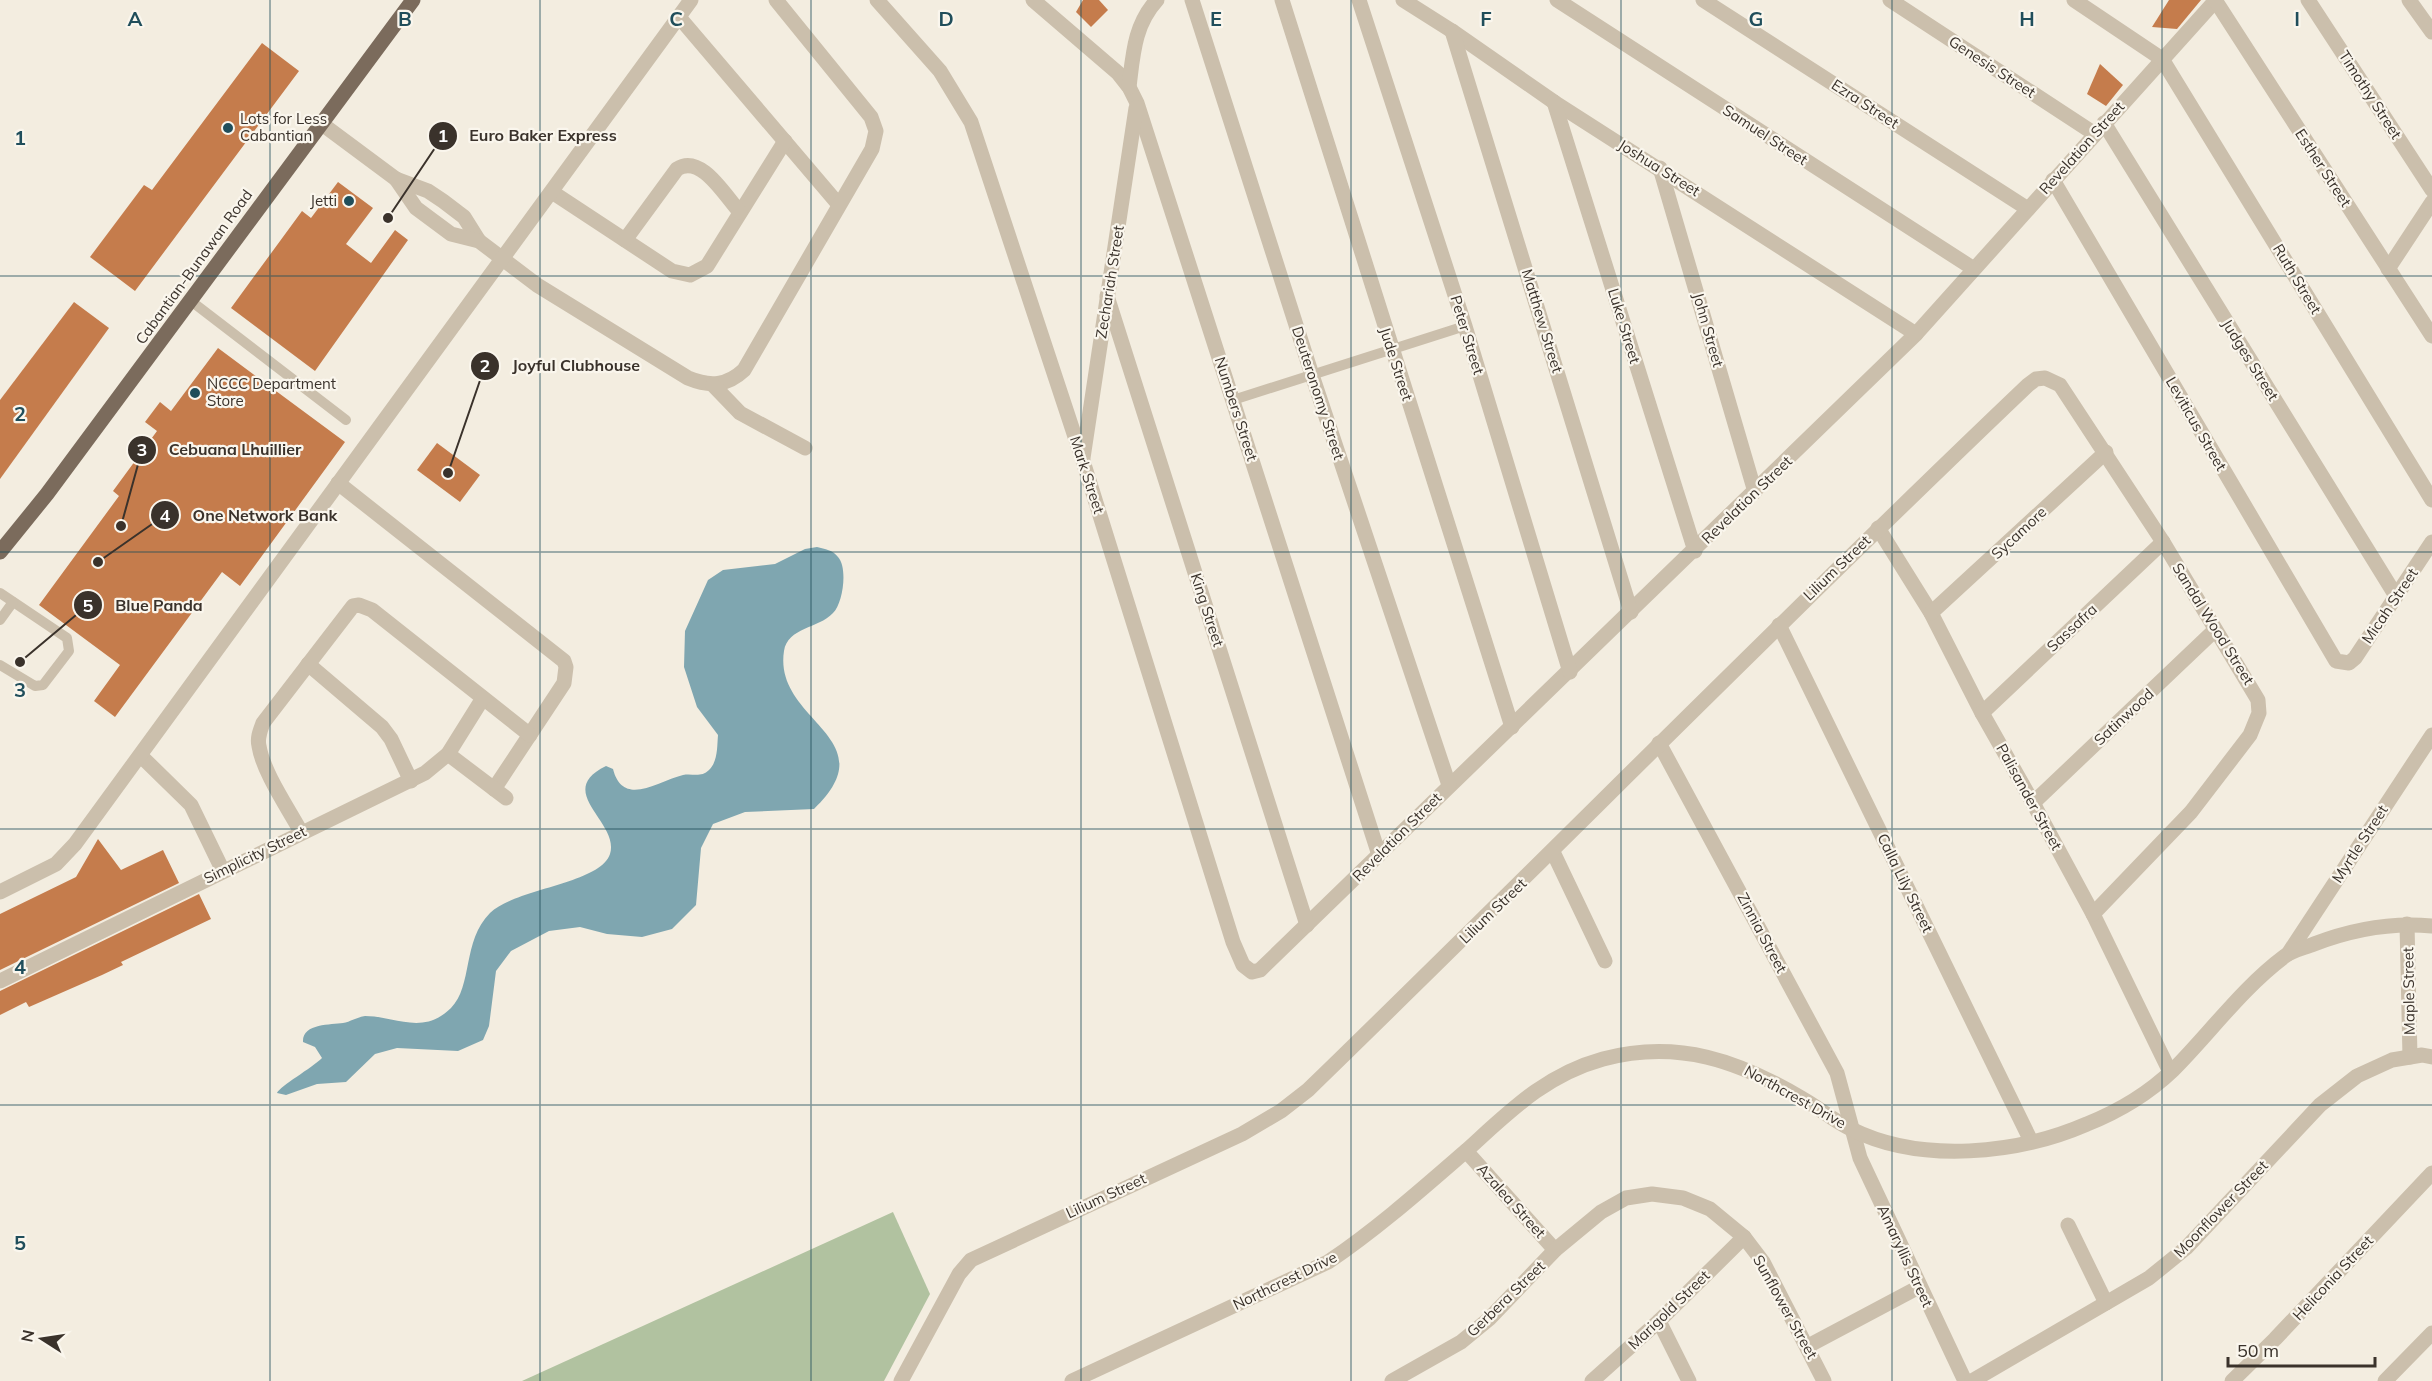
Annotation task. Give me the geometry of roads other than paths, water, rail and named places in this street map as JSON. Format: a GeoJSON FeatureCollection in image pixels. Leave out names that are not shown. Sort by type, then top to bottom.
{"type":"FeatureCollection","features":[{"type":"Feature","properties":{"kind":"main road","name":"Cabantian-Bunawan Road"},"geometry":{"type":"LineString","coordinates":[[0,552],[47,494],[413,0]]}},
{"type":"Feature","properties":{"kind":"street"},"geometry":{"type":"LineString","coordinates":[[0,892],[56,864],[75,844],[691,0]]}},
{"type":"Feature","properties":{"kind":"street"},"geometry":{"type":"LineString","coordinates":[[713,385],[735,378],[744,370],[872,149],[874,123],[776,0]]}},
{"type":"Feature","properties":{"kind":"street","name":"Mark Street"},"geometry":{"type":"LineString","coordinates":[[877,0],[940,71],[972,122],[1083,461],[1233,942],[1243,965],[1252,972]]}},
{"type":"Feature","properties":{"kind":"street","name":"Numbers Street"},"geometry":{"type":"LineString","coordinates":[[1033,0],[1098,54],[1129,87],[1137,103],[1379,855]]}},
{"type":"Feature","properties":{"kind":"street"},"geometry":{"type":"LineString","coordinates":[[1129,87],[1134,43],[1139,26],[1147,11],[1157,0]]}},
{"type":"Feature","properties":{"kind":"street","name":"Deuteronomy Street"},"geometry":{"type":"LineString","coordinates":[[1192,0],[1312,375],[1449,785]]}},
{"type":"Feature","properties":{"kind":"street","name":"Jude Street"},"geometry":{"type":"LineString","coordinates":[[1282,0],[1512,727]]}},
{"type":"Feature","properties":{"kind":"street","name":"Peter Street"},"geometry":{"type":"LineString","coordinates":[[1359,0],[1465,326],[1570,672]]}},
{"type":"Feature","properties":{"kind":"street","name":"Joshua Street"},"geometry":{"type":"LineString","coordinates":[[1403,0],[1554,102],[1916,334]]}},
{"type":"Feature","properties":{"kind":"street","name":"Samuel Street"},"geometry":{"type":"LineString","coordinates":[[1557,0],[1974,269]]}},
{"type":"Feature","properties":{"kind":"street","name":"Ezra Street"},"geometry":{"type":"LineString","coordinates":[[1703,0],[2028,208]]}},
{"type":"Feature","properties":{"kind":"street","name":"Genesis Street"},"geometry":{"type":"LineString","coordinates":[[1890,0],[2100,128]]}},
{"type":"Feature","properties":{"kind":"street"},"geometry":{"type":"LineString","coordinates":[[2074,0],[2162,59]]}},
{"type":"Feature","properties":{"kind":"street","name":"Revelation Street"},"geometry":{"type":"LineString","coordinates":[[1252,972],[1260,970],[1307,925],[1916,334],[2216,0]]}},
{"type":"Feature","properties":{"kind":"street","name":"Esther Street"},"geometry":{"type":"LineString","coordinates":[[2216,0],[2432,336]]}},
{"type":"Feature","properties":{"kind":"street","name":"Timothy Street"},"geometry":{"type":"LineString","coordinates":[[2308,0],[2432,190]]}},
{"type":"Feature","properties":{"kind":"street"},"geometry":{"type":"LineString","coordinates":[[2409,0],[2432,32]]}},
{"type":"Feature","properties":{"kind":"street"},"geometry":{"type":"LineString","coordinates":[[679,17],[839,205]]}},
{"type":"Feature","properties":{"kind":"street","name":"Matthew Street"},"geometry":{"type":"LineString","coordinates":[[1452,31],[1631,612]]}},
{"type":"Feature","properties":{"kind":"street","name":"Ruth Street"},"geometry":{"type":"LineString","coordinates":[[2162,59],[2432,500]]}},
{"type":"Feature","properties":{"kind":"street","name":"Luke Street"},"geometry":{"type":"LineString","coordinates":[[1554,102],[1695,550]]}},
{"type":"Feature","properties":{"kind":"street","name":"Zechariah Street"},"geometry":{"type":"LineString","coordinates":[[1083,461],[1137,103]]}},
{"type":"Feature","properties":{"kind":"street"},"geometry":{"type":"LineString","coordinates":[[322,124],[396,179],[428,191],[443,201],[464,217],[479,242]]}},
{"type":"Feature","properties":{"kind":"street","name":"Judges Street"},"geometry":{"type":"LineString","coordinates":[[2100,128],[2396,596]]}},
{"type":"Feature","properties":{"kind":"street"},"geometry":{"type":"LineString","coordinates":[[552,192],[672,271],[690,275],[707,266],[785,141]]}},
{"type":"Feature","properties":{"kind":"street"},"geometry":{"type":"LineString","coordinates":[[625,240],[677,169],[683,165],[690,164],[702,170],[740,212]]}},
{"type":"Feature","properties":{"kind":"street","name":"John Street"},"geometry":{"type":"LineString","coordinates":[[1660,168],[1755,492]]}},
{"type":"Feature","properties":{"kind":"street"},"geometry":{"type":"LineString","coordinates":[[396,179],[416,208],[451,234],[479,242],[573,308],[688,378],[713,385],[740,413],[805,448]]}},
{"type":"Feature","properties":{"kind":"street","name":"Leviticus Street"},"geometry":{"type":"LineString","coordinates":[[2053,180],[2331,655],[2342,663]]}},
{"type":"Feature","properties":{"kind":"street"},"geometry":{"type":"LineString","coordinates":[[2388,269],[2432,202]]}},
{"type":"Feature","properties":{"kind":"street","name":"King Street"},"geometry":{"type":"LineString","coordinates":[[1107,296],[1307,925]]}},
{"type":"Feature","properties":{"kind":"street","name":"Lilium Street"},"geometry":{"type":"LineString","coordinates":[[901,1381],[959,1274],[971,1260],[1242,1134],[1281,1111],[1308,1090],[1553,852],[1659,743],[1878,528],[2028,385],[2036,379],[2052,380]]}},
{"type":"Feature","properties":{"kind":"street","name":"Sandal Wood Street"},"geometry":{"type":"LineString","coordinates":[[2052,380],[2060,385],[2106,452],[2254,690],[2258,700],[2256,724],[2192,812],[2093,914]]}},
{"type":"Feature","properties":{"kind":"street","name":"Sycamore"},"geometry":{"type":"LineString","coordinates":[[1931,614],[2106,452]]}},
{"type":"Feature","properties":{"kind":"street"},"geometry":{"type":"LineString","coordinates":[[338,483],[564,661],[566,667],[564,683],[530,735],[500,794],[448,754]]}},
{"type":"Feature","properties":{"kind":"street","name":"Palisander Street"},"geometry":{"type":"LineString","coordinates":[[1878,528],[1931,614],[1982,713],[2093,914],[2170,1072]]}},
{"type":"Feature","properties":{"kind":"street","name":"Sassafra"},"geometry":{"type":"LineString","coordinates":[[1982,713],[2163,542]]}},
{"type":"Feature","properties":{"kind":"street","name":"Micah Street"},"geometry":{"type":"LineString","coordinates":[[2342,663],[2355,658],[2432,543]]}},
{"type":"Feature","properties":{"kind":"street"},"geometry":{"type":"LineString","coordinates":[[302,832],[262,758],[258,744],[263,723],[346,611],[359,605],[372,610],[530,735]]}},
{"type":"Feature","properties":{"kind":"street","name":"Calla Lily Street"},"geometry":{"type":"LineString","coordinates":[[1779,625],[2031,1141]]}},
{"type":"Feature","properties":{"kind":"street","name":"Satinwood"},"geometry":{"type":"LineString","coordinates":[[2033,803],[2215,630]]}},
{"type":"Feature","properties":{"kind":"street"},"geometry":{"type":"LineString","coordinates":[[308,664],[382,727],[391,738],[411,781]]}},
{"type":"Feature","properties":{"kind":"street","name":"Simplicity Street"},"geometry":{"type":"LineString","coordinates":[[0,981],[302,832],[411,781],[437,765],[448,754],[483,698]]}},
{"type":"Feature","properties":{"kind":"street","name":"Myrtle Street"},"geometry":{"type":"LineString","coordinates":[[2288,954],[2432,735]]}},
{"type":"Feature","properties":{"kind":"street","name":"Zinnia Street"},"geometry":{"type":"LineString","coordinates":[[1659,743],[1837,1073],[1851,1130]]}},
{"type":"Feature","properties":{"kind":"street"},"geometry":{"type":"LineString","coordinates":[[141,756],[191,805],[223,871]]}},
{"type":"Feature","properties":{"kind":"street"},"geometry":{"type":"LineString","coordinates":[[1553,852],[1605,961]]}},
{"type":"Feature","properties":{"kind":"street","name":"Northcrest Drive"},"geometry":{"type":"LineString","coordinates":[[1072,1381],[1328,1262],[1361,1240],[1528,1095],[1563,1074],[1604,1059],[1653,1052],[1692,1053],[1760,1074],[1851,1130],[1883,1141],[1930,1150],[1986,1150],[2031,1141],[2086,1125],[2129,1103],[2170,1072],[2265,974],[2288,954],[2361,929],[2407,924],[2432,926]]}},
{"type":"Feature","properties":{"kind":"street","name":"Maple Street"},"geometry":{"type":"LineString","coordinates":[[2407,924],[2410,1057]]}},
{"type":"Feature","properties":{"kind":"street","name":"Moonflower Street"},"geometry":{"type":"LineString","coordinates":[[1972,1381],[2149,1278],[2186,1248],[2320,1105],[2357,1076],[2392,1060],[2410,1057],[2432,1058]]}},
{"type":"Feature","properties":{"kind":"street","name":"Amaryllis Street"},"geometry":{"type":"LineString","coordinates":[[1851,1130],[1870,1182],[1965,1381]]}},
{"type":"Feature","properties":{"kind":"street","name":"Azalea Street"},"geometry":{"type":"LineString","coordinates":[[1466,1150],[1555,1250]]}},
{"type":"Feature","properties":{"kind":"street","name":"Heliconia Street"},"geometry":{"type":"LineString","coordinates":[[2232,1381],[2268,1347],[2432,1173]]}},
{"type":"Feature","properties":{"kind":"street","name":"Sunflower Street"},"geometry":{"type":"LineString","coordinates":[[1555,1250],[1610,1207],[1626,1198],[1652,1194],[1683,1198],[1710,1209],[1744,1237],[1763,1262],[1824,1381]]}},
{"type":"Feature","properties":{"kind":"street"},"geometry":{"type":"LineString","coordinates":[[2068,1225],[2106,1303]]}},
{"type":"Feature","properties":{"kind":"street","name":"Marigold Street"},"geometry":{"type":"LineString","coordinates":[[1592,1381],[1659,1321],[1744,1237]]}},
{"type":"Feature","properties":{"kind":"street","name":"Gerbera Street"},"geometry":{"type":"LineString","coordinates":[[1392,1381],[1461,1342],[1490,1319],[1555,1250]]}},
{"type":"Feature","properties":{"kind":"street"},"geometry":{"type":"LineString","coordinates":[[1808,1346],[1919,1287]]}},
{"type":"Feature","properties":{"kind":"street"},"geometry":{"type":"LineString","coordinates":[[1659,1321],[1689,1381]]}},
{"type":"Feature","properties":{"kind":"street"},"geometry":{"type":"LineString","coordinates":[[2385,1381],[2432,1333]]}},
{"type":"Feature","properties":{"kind":"lane"},"geometry":{"type":"LineString","coordinates":[[191,301],[346,420]]}},
{"type":"Feature","properties":{"kind":"lane"},"geometry":{"type":"LineString","coordinates":[[1233,400],[1465,326]]}},
{"type":"Feature","properties":{"kind":"lane"},"geometry":{"type":"LineString","coordinates":[[0,593],[67,638],[69,651],[43,686],[35,687],[0,665]]}},
{"type":"Feature","properties":{"kind":"lane"},"geometry":{"type":"LineString","coordinates":[[0,620],[13,602]]}},
{"type":"Feature","properties":{"kind":"water"},"geometry":{"type":"Polygon","coordinates":[[[817,547],[834,553],[841,562],[842,594],[833,613],[791,637],[784,651],[785,675],[795,696],[835,746],[839,764],[834,784],[814,809],[745,812],[713,824],[701,848],[696,905],[672,929],[642,937],[607,934],[580,927],[549,931],[511,951],[496,971],[489,1026],[483,1040],[458,1051],[397,1048],[375,1054],[346,1082],[317,1084],[286,1095],[277,1093],[322,1058],[315,1047],[303,1042],[307,1031],[318,1026],[346,1022],[365,1016],[419,1023],[440,1016],[458,999],[475,937],[481,924],[490,913],[518,897],[574,879],[603,864],[610,854],[611,842],[587,797],[586,786],[591,776],[606,766],[613,769],[618,781],[633,790],[653,786],[683,775],[700,775],[709,770],[716,758],[718,735],[697,707],[684,667],[685,631],[708,580],[723,570],[775,564],[805,549],[817,547]]]}},
{"type":"Feature","properties":{"kind":"place","name":"Lots for Less Cabantian"},"geometry":{"type":"Point","coordinates":[228,128]}},
{"type":"Feature","properties":{"kind":"place","name":"Jetti"},"geometry":{"type":"Point","coordinates":[349,201]}},
{"type":"Feature","properties":{"kind":"place","name":"Euro Baker Express"},"geometry":{"type":"Point","coordinates":[388,218]}},
{"type":"Feature","properties":{"kind":"place","name":"NCCC Department Store"},"geometry":{"type":"Point","coordinates":[195,393]}},
{"type":"Feature","properties":{"kind":"place","name":"Joyful Clubhouse"},"geometry":{"type":"Point","coordinates":[448,473]}},
{"type":"Feature","properties":{"kind":"place","name":"Cebuana Lhuillier"},"geometry":{"type":"Point","coordinates":[121,526]}},
{"type":"Feature","properties":{"kind":"place","name":"One Network Bank"},"geometry":{"type":"Point","coordinates":[98,562]}},
{"type":"Feature","properties":{"kind":"place","name":"Blue Panda"},"geometry":{"type":"Point","coordinates":[20,662]}}]}
